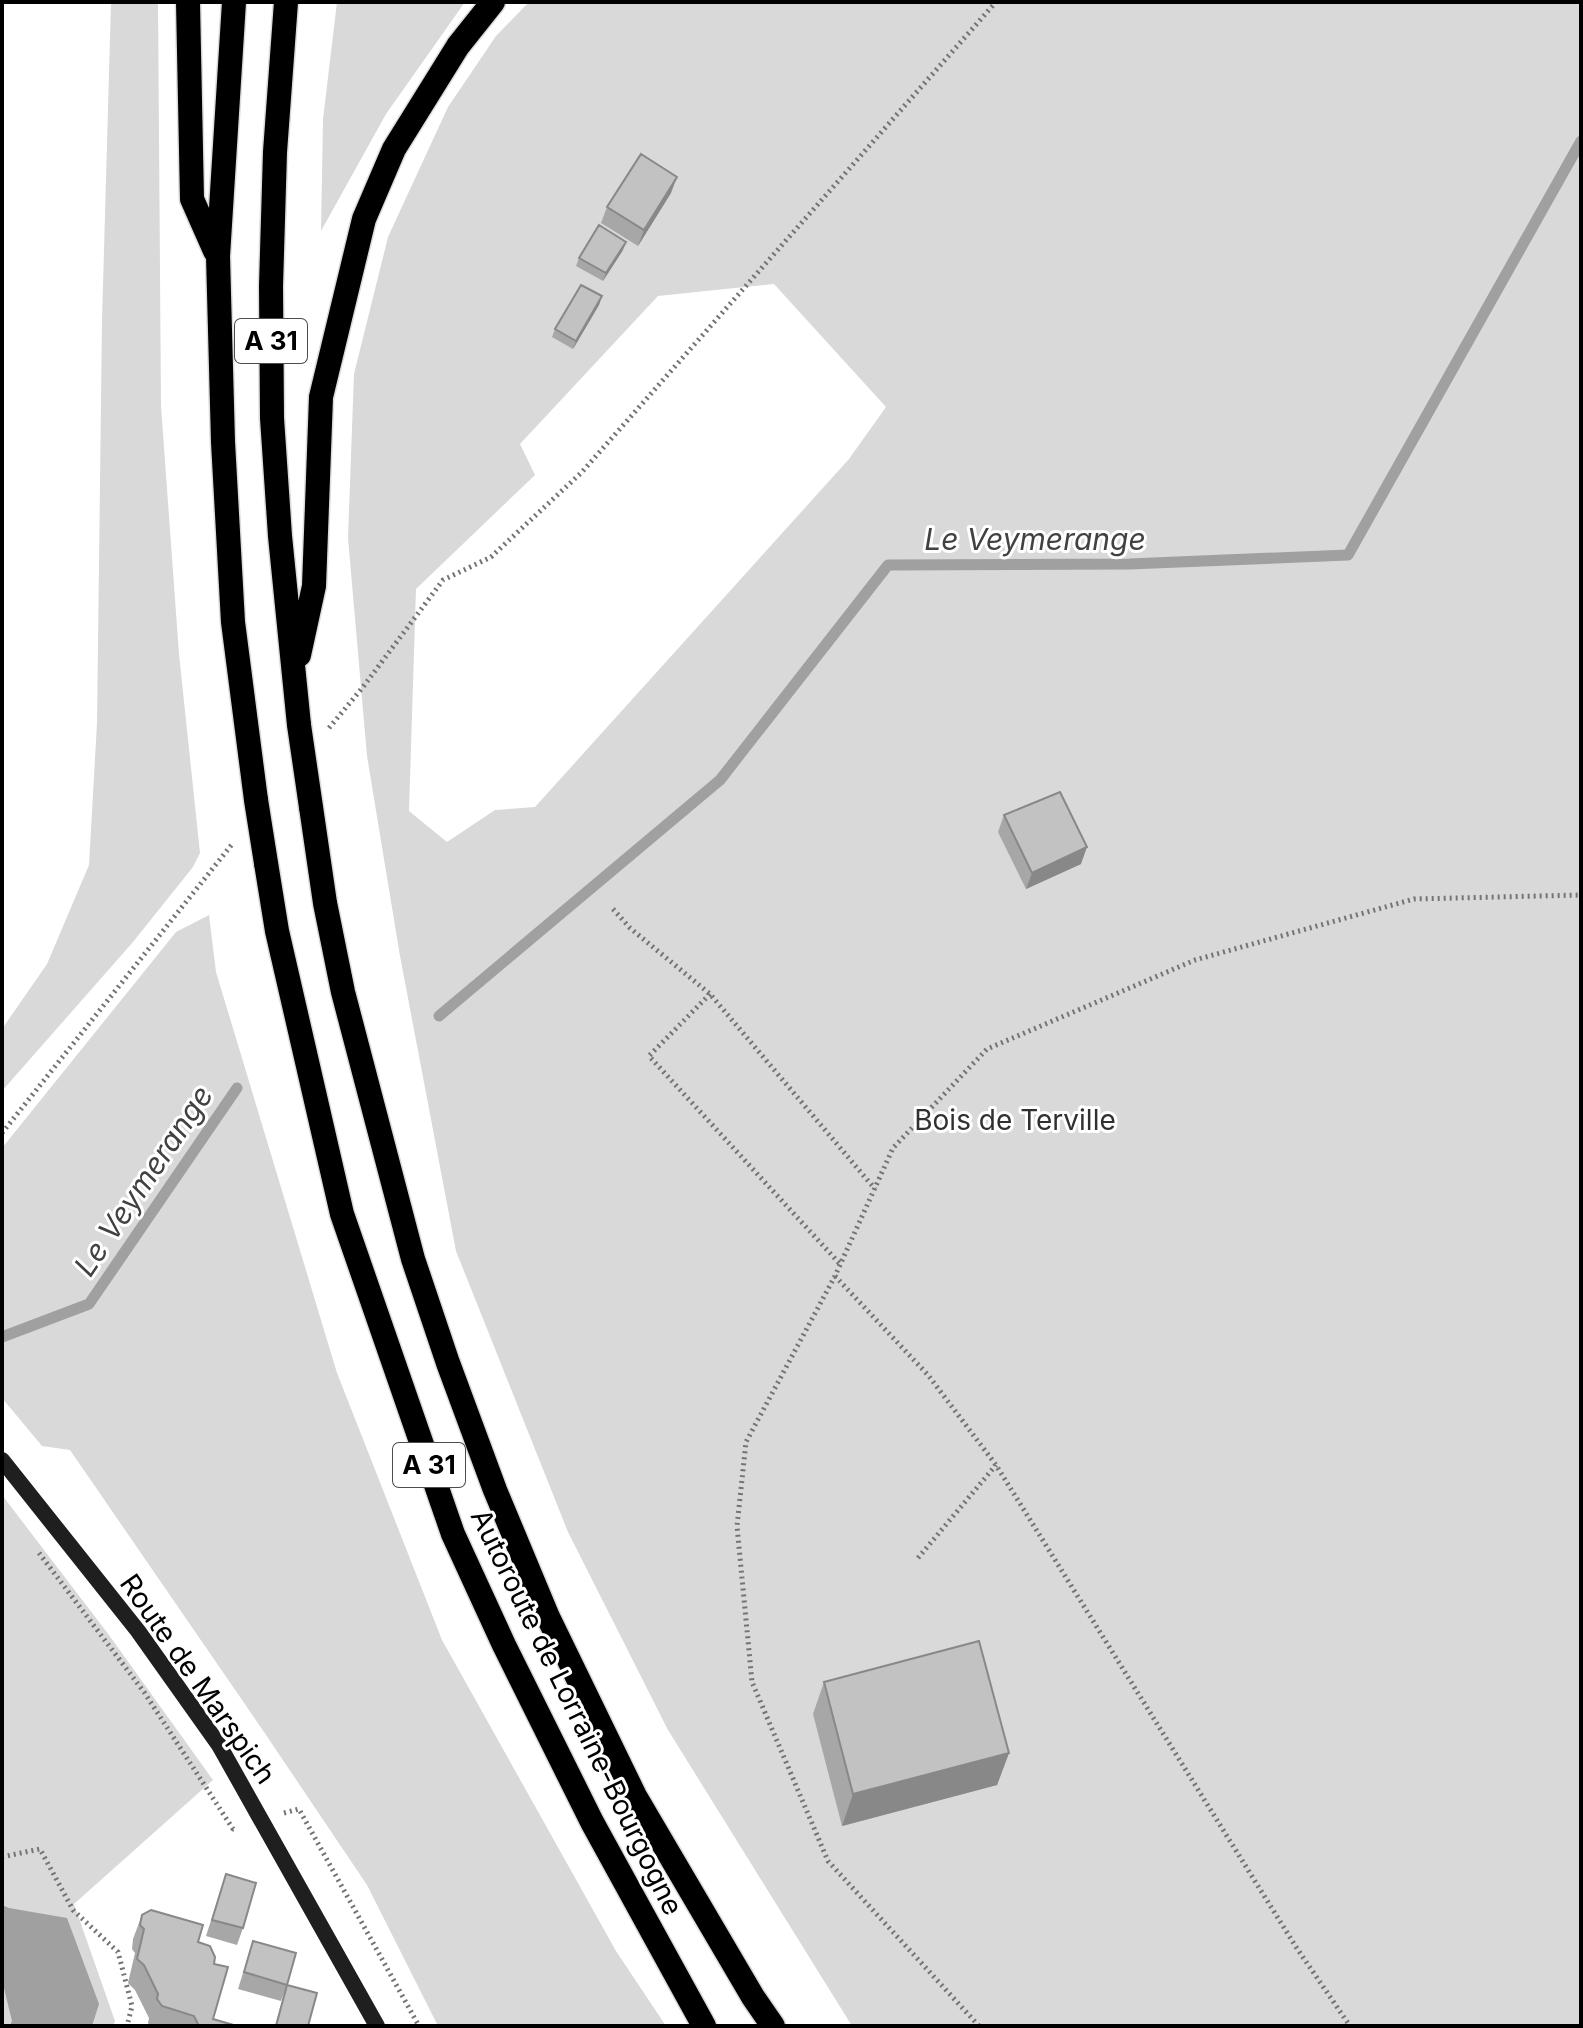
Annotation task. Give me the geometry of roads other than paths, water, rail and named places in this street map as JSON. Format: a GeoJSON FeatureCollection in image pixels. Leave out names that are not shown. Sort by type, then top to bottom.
{"type":"FeatureCollection","features":[{"type":"Feature","properties":{"kind":"highway"},"geometry":{"type":"LineString","coordinates":[[188,2],[192,199],[218,256]]}},
{"type":"Feature","properties":{"kind":"highway","name":"Autoroute de Lorraine-Bourgogne"},"geometry":{"type":"LineString","coordinates":[[234,2],[218,256],[223,442],[233,622],[277,931],[342,1214],[453,1534],[592,1822],[704,2026]]}},
{"type":"Feature","properties":{"kind":"highway","name":"Autoroute de Lorraine-Bourgogne"},"geometry":{"type":"LineString","coordinates":[[286,2],[275,152],[271,286],[272,418],[293,681],[325,903],[343,992],[413,1259],[495,1490],[548,1617],[635,1796],[773,2026]]}},
{"type":"Feature","properties":{"kind":"highway"},"geometry":{"type":"LineString","coordinates":[[293,681],[314,586],[321,397],[364,219],[394,149],[458,46],[493,2]]}},
{"type":"Feature","properties":{"kind":"main road","name":"Route de Marspich"},"geometry":{"type":"LineString","coordinates":[[2,1460],[138,1631],[219,1745],[377,2026]]}},
{"type":"Feature","properties":{"kind":"waterway","name":"Le Veymerange"},"geometry":{"type":"LineString","coordinates":[[439,1016],[720,780],[888,565],[1129,564],[1348,555],[1581,141]]}},
{"type":"Feature","properties":{"kind":"waterway","name":"Le Veymerange"},"geometry":{"type":"LineString","coordinates":[[2,1337],[89,1304],[237,1088]]}},
{"type":"Feature","properties":{"kind":"park label","name":"Bois de Terville"},"geometry":{"type":"Point","coordinates":[1015,1120]}}]}
